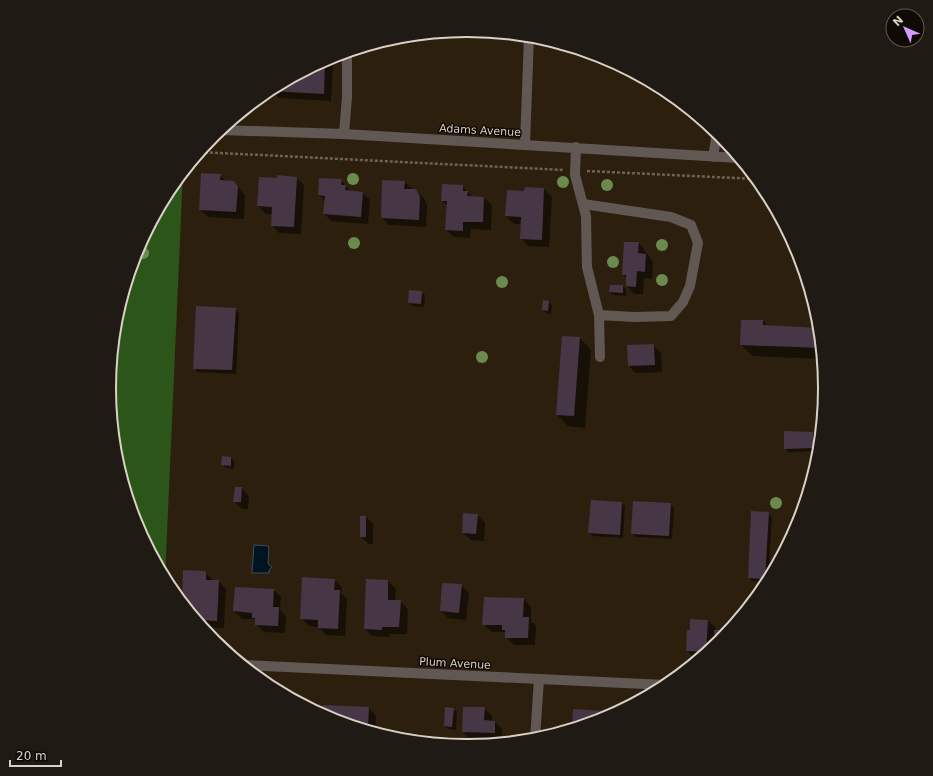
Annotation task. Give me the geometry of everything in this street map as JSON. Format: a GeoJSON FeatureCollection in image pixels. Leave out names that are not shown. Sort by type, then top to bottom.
{"type":"FeatureCollection","features":[{"type":"Feature","properties":{"kind":"street"},"geometry":{"type":"LineString","coordinates":[[525,144],[530,43]]}},
{"type":"Feature","properties":{"kind":"street"},"geometry":{"type":"LineString","coordinates":[[344,134],[347,59]]}},
{"type":"Feature","properties":{"kind":"street","name":"Adams Avenue"},"geometry":{"type":"LineString","coordinates":[[228,130],[344,134],[576,147],[731,158]]}},
{"type":"Feature","properties":{"kind":"street"},"geometry":{"type":"LineString","coordinates":[[713,157],[716,141]]}},
{"type":"Feature","properties":{"kind":"street"},"geometry":{"type":"LineString","coordinates":[[576,147],[575,171],[586,216],[587,267],[599,315],[600,357]]}},
{"type":"Feature","properties":{"kind":"street"},"geometry":{"type":"LineString","coordinates":[[583,204],[671,217],[691,225],[698,243],[690,286],[683,302],[671,316],[634,317],[599,315]]}},
{"type":"Feature","properties":{"kind":"street","name":"Plum Avenue"},"geometry":{"type":"LineString","coordinates":[[252,665],[655,684]]}},
{"type":"Feature","properties":{"kind":"street"},"geometry":{"type":"LineString","coordinates":[[536,732],[540,679]]}},
{"type":"Feature","properties":{"kind":"path"},"geometry":{"type":"LineString","coordinates":[[207,152],[748,179]]}},
{"type":"Feature","properties":{"kind":"green space"},"geometry":{"type":"Polygon","coordinates":[[[183,182],[166,567],[142,522],[127,479],[122,456],[116,411],[116,365],[122,320],[134,275],[152,233],[163,212],[183,182]]]}},
{"type":"Feature","properties":{"kind":"water"},"geometry":{"type":"Polygon","coordinates":[[[254,545],[269,546],[268,564],[272,567],[269,570],[269,573],[252,573],[254,545]]]}},
{"type":"Feature","properties":{"kind":"building"},"geometry":{"type":"Polygon","coordinates":[[[325,67],[324,94],[279,91],[311,73],[325,67]]]}},
{"type":"Feature","properties":{"kind":"building"},"geometry":{"type":"Polygon","coordinates":[[[201,173],[221,174],[220,180],[234,181],[238,187],[236,212],[199,210],[201,173]]]}},
{"type":"Feature","properties":{"kind":"building"},"geometry":{"type":"Polygon","coordinates":[[[277,175],[297,177],[294,227],[271,226],[272,207],[257,206],[259,177],[277,178],[277,175]]]}},
{"type":"Feature","properties":{"kind":"building"},"geometry":{"type":"Polygon","coordinates":[[[319,178],[342,179],[341,185],[346,185],[345,190],[363,192],[361,217],[323,214],[325,196],[318,195],[319,178]]]}},
{"type":"Feature","properties":{"kind":"building"},"geometry":{"type":"Polygon","coordinates":[[[382,180],[405,181],[404,189],[416,189],[420,197],[419,220],[381,218],[382,180]]]}},
{"type":"Feature","properties":{"kind":"building"},"geometry":{"type":"Polygon","coordinates":[[[442,184],[463,185],[463,191],[468,191],[467,196],[484,197],[483,222],[463,222],[463,231],[445,230],[447,201],[441,201],[442,184]]]}},
{"type":"Feature","properties":{"kind":"building"},"geometry":{"type":"Polygon","coordinates":[[[525,187],[544,188],[542,240],[520,239],[521,217],[505,216],[507,190],[524,191],[525,187]]]}},
{"type":"Feature","properties":{"kind":"building"},"geometry":{"type":"Polygon","coordinates":[[[624,242],[639,242],[638,253],[646,254],[645,272],[637,271],[636,287],[626,286],[626,275],[622,275],[624,242]]]}},
{"type":"Feature","properties":{"kind":"building"},"geometry":{"type":"Polygon","coordinates":[[[610,285],[623,285],[623,293],[609,292],[610,285]]]}},
{"type":"Feature","properties":{"kind":"building"},"geometry":{"type":"Polygon","coordinates":[[[409,290],[422,291],[421,304],[408,303],[409,290]]]}},
{"type":"Feature","properties":{"kind":"building"},"geometry":{"type":"Polygon","coordinates":[[[543,300],[549,301],[548,311],[542,310],[543,300]]]}},
{"type":"Feature","properties":{"kind":"building"},"geometry":{"type":"Polygon","coordinates":[[[196,306],[236,308],[232,370],[193,369],[196,306]]]}},
{"type":"Feature","properties":{"kind":"building"},"geometry":{"type":"Polygon","coordinates":[[[741,320],[763,320],[763,325],[812,328],[815,348],[740,345],[741,320]]]}},
{"type":"Feature","properties":{"kind":"building"},"geometry":{"type":"Polygon","coordinates":[[[562,336],[580,337],[574,416],[556,415],[562,336]]]}},
{"type":"Feature","properties":{"kind":"building"},"geometry":{"type":"Polygon","coordinates":[[[654,344],[655,365],[628,366],[627,345],[654,344]]]}},
{"type":"Feature","properties":{"kind":"building"},"geometry":{"type":"Polygon","coordinates":[[[784,431],[813,432],[812,448],[784,449],[784,431]]]}},
{"type":"Feature","properties":{"kind":"building"},"geometry":{"type":"Polygon","coordinates":[[[222,456],[231,457],[231,466],[221,465],[222,456]]]}},
{"type":"Feature","properties":{"kind":"building"},"geometry":{"type":"Polygon","coordinates":[[[235,487],[242,487],[241,502],[233,502],[235,487]]]}},
{"type":"Feature","properties":{"kind":"building"},"geometry":{"type":"Polygon","coordinates":[[[591,500],[622,502],[620,535],[588,533],[591,500]]]}},
{"type":"Feature","properties":{"kind":"building"},"geometry":{"type":"Polygon","coordinates":[[[633,501],[671,503],[669,536],[631,534],[633,501]]]}},
{"type":"Feature","properties":{"kind":"building"},"geometry":{"type":"Polygon","coordinates":[[[751,511],[769,512],[765,571],[761,579],[748,578],[751,511]]]}},
{"type":"Feature","properties":{"kind":"building"},"geometry":{"type":"Polygon","coordinates":[[[463,513],[478,514],[476,534],[462,533],[463,513]]]}},
{"type":"Feature","properties":{"kind":"building"},"geometry":{"type":"Polygon","coordinates":[[[360,516],[366,516],[366,537],[360,537],[360,516]]]}},
{"type":"Feature","properties":{"kind":"building"},"geometry":{"type":"Polygon","coordinates":[[[183,570],[206,571],[206,580],[219,580],[217,621],[204,620],[182,594],[183,570]]]}},
{"type":"Feature","properties":{"kind":"building"},"geometry":{"type":"Polygon","coordinates":[[[302,577],[335,579],[334,590],[340,590],[338,629],[318,628],[318,620],[300,619],[302,577]]]}},
{"type":"Feature","properties":{"kind":"building"},"geometry":{"type":"Polygon","coordinates":[[[366,579],[388,580],[388,600],[401,600],[399,627],[382,627],[382,630],[364,629],[366,579]]]}},
{"type":"Feature","properties":{"kind":"building"},"geometry":{"type":"Polygon","coordinates":[[[442,583],[462,584],[459,613],[440,611],[442,583]]]}},
{"type":"Feature","properties":{"kind":"building"},"geometry":{"type":"Polygon","coordinates":[[[235,587],[274,589],[273,607],[279,607],[278,626],[255,625],[255,618],[252,618],[252,613],[233,611],[235,587]]]}},
{"type":"Feature","properties":{"kind":"building"},"geometry":{"type":"Polygon","coordinates":[[[484,597],[524,598],[523,617],[529,617],[528,638],[505,638],[505,630],[502,630],[502,625],[482,625],[484,597]]]}},
{"type":"Feature","properties":{"kind":"building"},"geometry":{"type":"Polygon","coordinates":[[[690,619],[708,620],[706,644],[698,652],[686,651],[687,630],[690,630],[690,619]]]}},
{"type":"Feature","properties":{"kind":"building"},"geometry":{"type":"Polygon","coordinates":[[[714,630],[720,630],[715,636],[714,630]]]}},
{"type":"Feature","properties":{"kind":"building"},"geometry":{"type":"Polygon","coordinates":[[[323,705],[369,707],[368,725],[354,720],[323,708],[323,705]]]}},
{"type":"Feature","properties":{"kind":"building"},"geometry":{"type":"Polygon","coordinates":[[[445,707],[454,708],[452,727],[444,726],[445,707]]]}},
{"type":"Feature","properties":{"kind":"building"},"geometry":{"type":"Polygon","coordinates":[[[463,707],[485,707],[484,720],[495,721],[495,733],[462,732],[463,707]]]}},
{"type":"Feature","properties":{"kind":"building"},"geometry":{"type":"Polygon","coordinates":[[[573,709],[603,711],[579,720],[572,722],[573,709]]]}}]}
